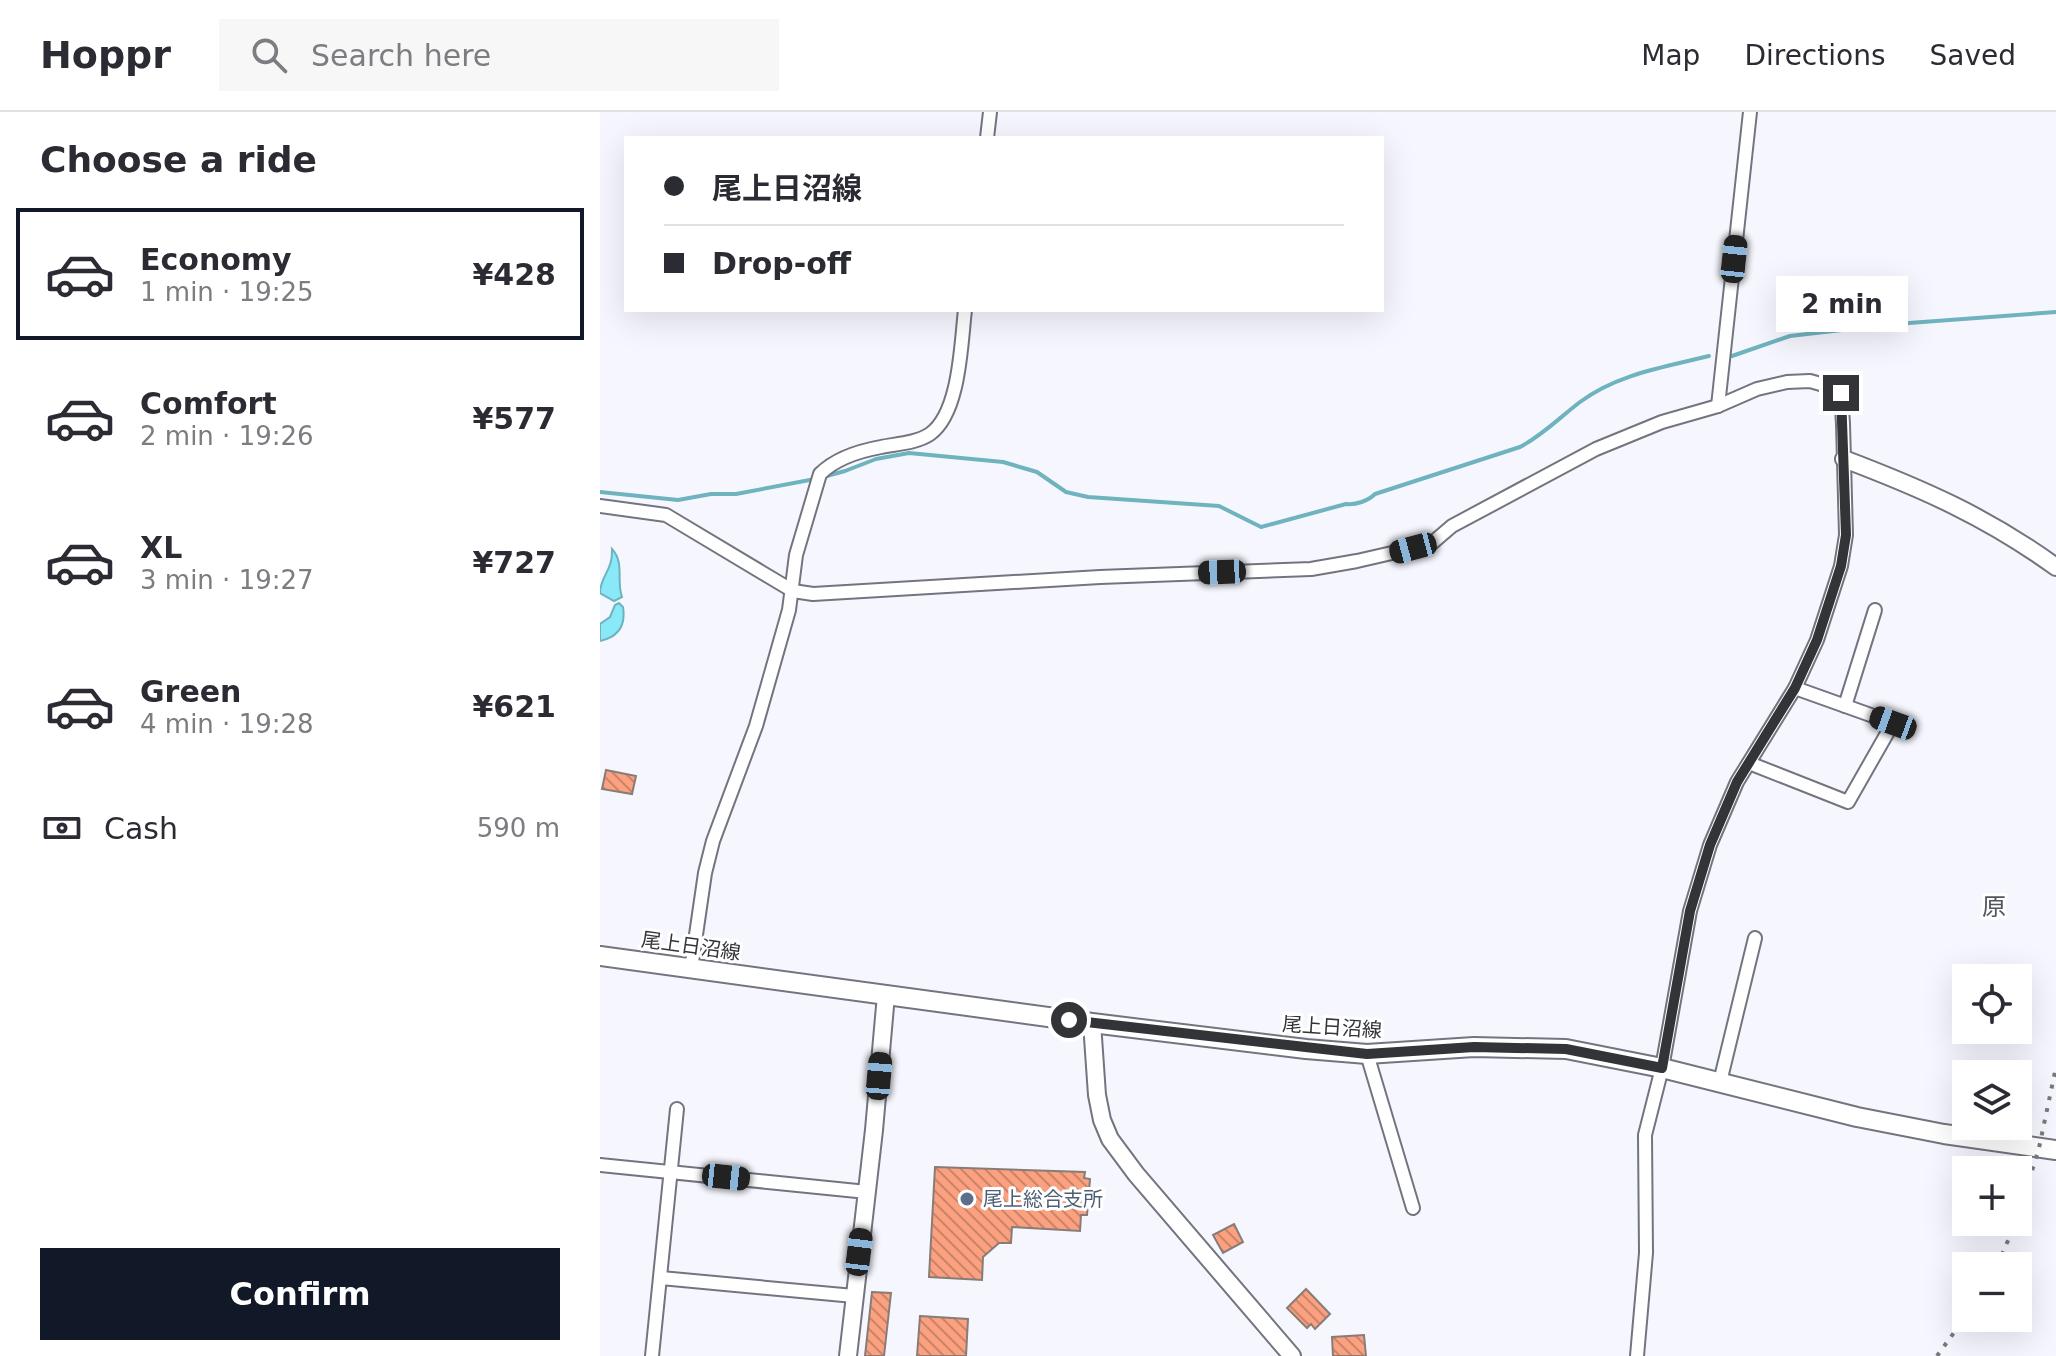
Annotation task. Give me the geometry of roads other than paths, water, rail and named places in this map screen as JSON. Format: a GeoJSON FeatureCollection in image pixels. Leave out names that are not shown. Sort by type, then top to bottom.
{"type":"FeatureCollection","features":[{"type":"Feature","properties":{"kind":"main road","name":"尾上日沼線"},"geometry":{"type":"LineString","coordinates":[[600,956],[1092,1023],[1367,1054],[1474,1047],[1566,1049],[1662,1068],[1857,1117],[1944,1134],[2056,1150]]}},
{"type":"Feature","properties":{"kind":"street"},"geometry":{"type":"LineString","coordinates":[[987,136],[990,112]]}},
{"type":"Feature","properties":{"kind":"street"},"geometry":{"type":"LineString","coordinates":[[1718,406],[1750,112]]}},
{"type":"Feature","properties":{"kind":"street"},"geometry":{"type":"LineString","coordinates":[[691,969],[705,873],[713,841],[756,726],[793,591],[796,555],[820,474],[828,465],[848,456],[930,434],[946,413],[955,385],[965,312]]}},
{"type":"Feature","properties":{"kind":"street"},"geometry":{"type":"LineString","coordinates":[[600,506],[666,515],[793,591],[813,594],[1100,577],[1311,569],[1431,544],[1452,526],[1596,449],[1757,389],[1787,382],[1810,381],[1838,389],[1841,393],[1846,535],[1841,566],[1817,640],[1795,688],[1737,782],[1710,845],[1690,911],[1662,1068],[1645,1135],[1646,1253],[1637,1356]]}},
{"type":"Feature","properties":{"kind":"street"},"geometry":{"type":"LineString","coordinates":[[1844,459],[1949,502],[1995,525],[2056,567]]}},
{"type":"Feature","properties":{"kind":"street"},"geometry":{"type":"LineString","coordinates":[[1845,706],[1875,610]]}},
{"type":"Feature","properties":{"kind":"street"},"geometry":{"type":"LineString","coordinates":[[1749,763],[1848,802],[1893,723],[1795,688]]}},
{"type":"Feature","properties":{"kind":"street"},"geometry":{"type":"LineString","coordinates":[[1720,1082],[1755,938]]}},
{"type":"Feature","properties":{"kind":"street"},"geometry":{"type":"LineString","coordinates":[[848,1356],[886,995]]}},
{"type":"Feature","properties":{"kind":"street"},"geometry":{"type":"LineString","coordinates":[[1092,1023],[1097,1095],[1110,1139],[1136,1174],[1292,1356]]}},
{"type":"Feature","properties":{"kind":"street"},"geometry":{"type":"LineString","coordinates":[[1367,1054],[1413,1208]]}},
{"type":"Feature","properties":{"kind":"street"},"geometry":{"type":"LineString","coordinates":[[652,1356],[677,1109]]}},
{"type":"Feature","properties":{"kind":"street"},"geometry":{"type":"LineString","coordinates":[[600,1165],[867,1192]]}},
{"type":"Feature","properties":{"kind":"street"},"geometry":{"type":"LineString","coordinates":[[661,1278],[854,1296]]}},
{"type":"Feature","properties":{"kind":"water"},"geometry":{"type":"Polygon","coordinates":[[[612,549],[618,560],[622,597],[614,601],[600,593],[611,563],[612,549]]]}},
{"type":"Feature","properties":{"kind":"water"},"geometry":{"type":"Polygon","coordinates":[[[619,603],[624,614],[622,625],[612,637],[600,641],[600,624],[610,617],[619,603]]]}},
{"type":"Feature","properties":{"kind":"waterway"},"geometry":{"type":"LineString","coordinates":[[1882,325],[2056,312]]}},
{"type":"Feature","properties":{"kind":"waterway"},"geometry":{"type":"LineString","coordinates":[[1732,356],[1790,336],[1868,327]]}},
{"type":"Feature","properties":{"kind":"waterway"},"geometry":{"type":"LineString","coordinates":[[823,477],[876,459],[909,453],[1003,462],[1037,472],[1066,492],[1088,497],[1219,506],[1261,527],[1362,502],[1375,494],[1520,447],[1594,392],[1642,373],[1709,356]]}},
{"type":"Feature","properties":{"kind":"waterway"},"geometry":{"type":"LineString","coordinates":[[600,492],[678,500],[711,494],[736,494],[815,479]]}},
{"type":"Feature","properties":{"kind":"railway"},"geometry":{"type":"LineString","coordinates":[[2032,1171],[2056,1067]]}},
{"type":"Feature","properties":{"kind":"railway"},"geometry":{"type":"LineString","coordinates":[[2003,1252],[2010,1236]]}},
{"type":"Feature","properties":{"kind":"railway"},"geometry":{"type":"LineString","coordinates":[[1937,1356],[1954,1332]]}},
{"type":"Feature","properties":{"kind":"place","name":"尾上総合支所"},"geometry":{"type":"Point","coordinates":[967,1199]}},
{"type":"Feature","properties":{"kind":"district","name":"原"},"geometry":{"type":"Point","coordinates":[1994,907]}}]}
